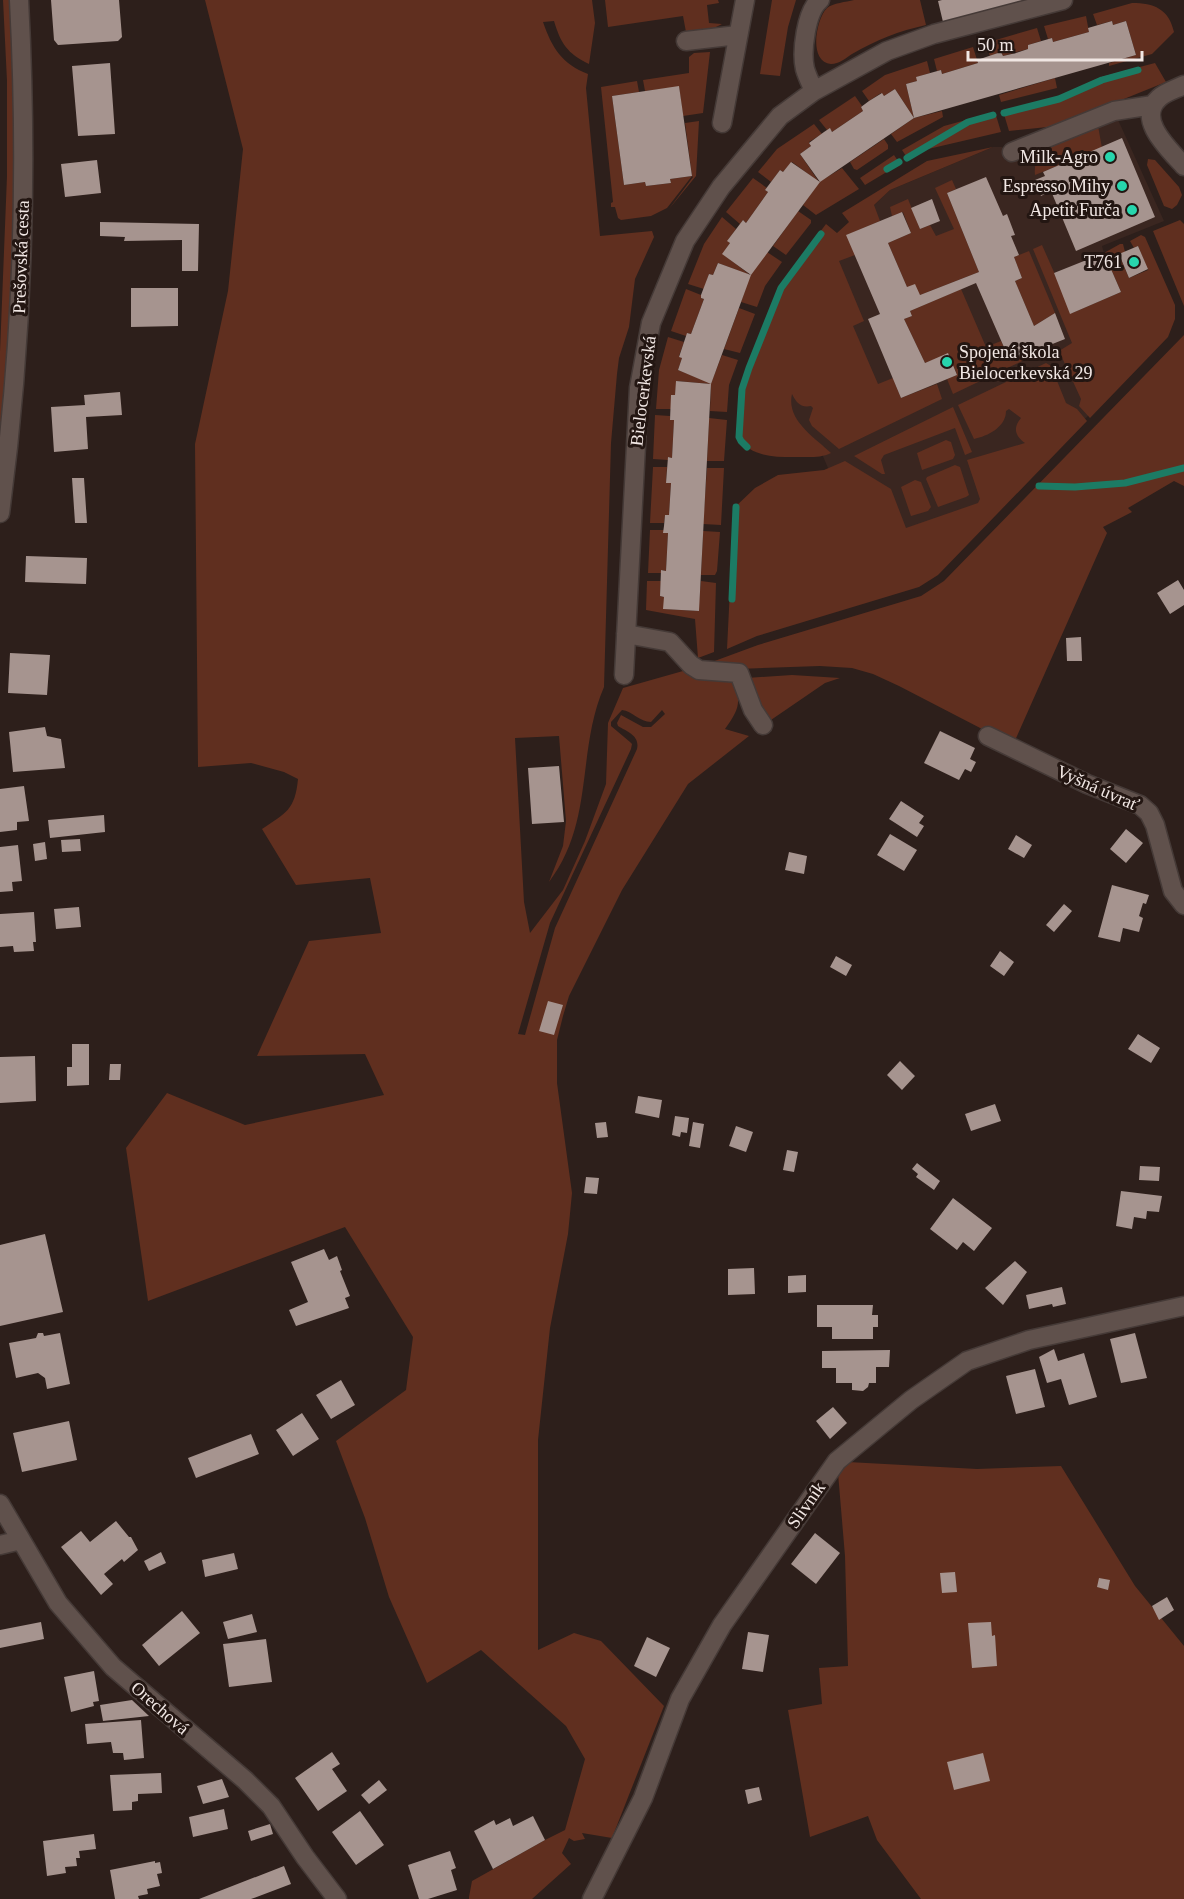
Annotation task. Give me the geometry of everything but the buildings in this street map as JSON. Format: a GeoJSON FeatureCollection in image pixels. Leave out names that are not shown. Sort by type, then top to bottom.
{"type":"FeatureCollection","features":[{"type":"Feature","properties":{"kind":"street","name":"Prešovská cesta"},"geometry":{"type":"LineString","coordinates":[[0,513],[7,459],[21,279],[24,93],[20,0]]}},
{"type":"Feature","properties":{"kind":"street"},"geometry":{"type":"LineString","coordinates":[[722,123],[745,0]]}},
{"type":"Feature","properties":{"kind":"street"},"geometry":{"type":"LineString","coordinates":[[814,91],[804,66],[804,56],[811,11],[819,0]]}},
{"type":"Feature","properties":{"kind":"street","name":"Bielocerkevská"},"geometry":{"type":"LineString","coordinates":[[624,675],[639,388],[651,323],[685,241],[701,214],[754,146],[780,117],[814,91],[887,51],[933,34],[1063,0]]}},
{"type":"Feature","properties":{"kind":"street"},"geometry":{"type":"LineString","coordinates":[[686,41],[738,35]]}},
{"type":"Feature","properties":{"kind":"street"},"geometry":{"type":"LineString","coordinates":[[1184,85],[1159,98],[1153,105],[1152,122],[1155,130],[1184,166]]}},
{"type":"Feature","properties":{"kind":"street"},"geometry":{"type":"LineString","coordinates":[[1012,152],[1114,111],[1153,105]]}},
{"type":"Feature","properties":{"kind":"street"},"geometry":{"type":"LineString","coordinates":[[626,634],[670,642],[691,665],[699,670],[739,673],[753,710],[763,725]]}},
{"type":"Feature","properties":{"kind":"street","name":"Vyšná úvrať"},"geometry":{"type":"LineString","coordinates":[[988,736],[1087,784],[1140,806],[1149,813],[1155,825],[1173,891],[1184,905]]}},
{"type":"Feature","properties":{"kind":"street","name":"Slivník"},"geometry":{"type":"LineString","coordinates":[[595,1896],[643,1798],[680,1699],[722,1625],[837,1461],[911,1400],[967,1361],[1029,1340],[1184,1306]]}},
{"type":"Feature","properties":{"kind":"street","name":"Orechová"},"geometry":{"type":"LineString","coordinates":[[0,1504],[58,1603],[113,1667],[245,1780],[271,1806],[337,1899]]}},
{"type":"Feature","properties":{"kind":"street"},"geometry":{"type":"LineString","coordinates":[[0,1545],[21,1540]]}},
{"type":"Feature","properties":{"kind":"shaded area"},"geometry":{"type":"Polygon","coordinates":[[[3,0],[10,0],[15,188],[12,288],[0,453],[0,352],[7,176],[7,81],[3,0]]]}},
{"type":"Feature","properties":{"kind":"shaded area"},"geometry":{"type":"Polygon","coordinates":[[[205,0],[592,0],[595,23],[589,64],[575,56],[566,47],[554,21],[543,22],[559,54],[571,65],[588,74],[586,88],[600,236],[652,231],[654,237],[635,279],[629,327],[619,358],[617,374],[611,443],[604,687],[595,712],[573,835],[563,859],[549,882],[563,846],[566,821],[559,736],[515,738],[524,902],[530,933],[563,890],[585,841],[606,784],[608,723],[623,688],[683,671],[696,675],[731,678],[737,693],[738,705],[725,729],[749,736],[688,784],[622,890],[569,996],[557,1040],[557,1083],[572,1193],[568,1234],[550,1328],[538,1440],[538,1650],[574,1633],[601,1641],[664,1706],[612,1838],[582,1833],[585,1839],[574,1841],[569,1838],[562,1853],[571,1864],[532,1899],[469,1899],[469,1897],[472,1881],[565,1830],[585,1759],[566,1726],[481,1650],[427,1683],[389,1597],[365,1518],[336,1441],[406,1390],[413,1337],[345,1227],[148,1301],[126,1148],[167,1093],[245,1125],[384,1095],[365,1054],[257,1056],[309,941],[381,933],[370,878],[296,885],[262,829],[288,810],[297,789],[298,779],[284,772],[251,763],[198,767],[195,444],[228,291],[243,149],[205,0]],[[622,710],[611,722],[611,726],[632,744],[631,749],[550,923],[518,1034],[525,1035],[555,928],[637,749],[635,738],[617,723],[621,715],[643,727],[651,727],[665,714],[662,710],[651,722],[622,710]]]}},
{"type":"Feature","properties":{"kind":"shaded area"},"geometry":{"type":"Polygon","coordinates":[[[605,0],[718,0],[719,3],[707,5],[709,23],[722,24],[710,30],[686,32],[683,16],[608,27],[605,0]]]}},
{"type":"Feature","properties":{"kind":"shaded area"},"geometry":{"type":"Polygon","coordinates":[[[772,0],[796,0],[788,27],[780,76],[760,74],[772,0]]]}},
{"type":"Feature","properties":{"kind":"shaded area"},"geometry":{"type":"Polygon","coordinates":[[[854,0],[920,0],[926,25],[879,40],[831,64],[819,56],[816,39],[820,21],[827,8],[854,0]]]}},
{"type":"Feature","properties":{"kind":"shaded area"},"geometry":{"type":"Polygon","coordinates":[[[1132,3],[1147,4],[1159,9],[1172,24],[1174,32],[1152,54],[1109,66],[1109,63],[1136,55],[1126,21],[1113,25],[1112,21],[1097,25],[1093,14],[1132,3]]]}},
{"type":"Feature","properties":{"kind":"shaded area"},"geometry":{"type":"Polygon","coordinates":[[[1086,16],[1089,32],[1053,42],[1052,38],[1048,39],[1044,26],[1086,16]]]}},
{"type":"Feature","properties":{"kind":"shaded area"},"geometry":{"type":"Polygon","coordinates":[[[1037,28],[1041,41],[1028,45],[1028,49],[1003,56],[1001,52],[990,56],[988,51],[984,52],[982,44],[1037,28]]]}},
{"type":"Feature","properties":{"kind":"shaded area"},"geometry":{"type":"Polygon","coordinates":[[[973,47],[978,63],[942,74],[941,70],[937,71],[934,59],[973,47]]]}},
{"type":"Feature","properties":{"kind":"shaded area"},"geometry":{"type":"Polygon","coordinates":[[[710,52],[703,113],[683,116],[679,87],[645,91],[643,80],[689,73],[689,57],[694,53],[710,52]]]}},
{"type":"Feature","properties":{"kind":"shaded area"},"geometry":{"type":"Polygon","coordinates":[[[927,61],[930,73],[917,77],[917,81],[906,84],[914,118],[895,89],[884,96],[881,93],[869,101],[862,91],[885,75],[927,61]]]}},
{"type":"Feature","properties":{"kind":"shaded area"},"geometry":{"type":"Polygon","coordinates":[[[1155,63],[1166,82],[1057,126],[1009,131],[1003,111],[1057,97],[1101,77],[1155,63]]]}},
{"type":"Feature","properties":{"kind":"shaded area"},"geometry":{"type":"Polygon","coordinates":[[[1055,78],[1057,88],[1001,102],[999,95],[1055,78]]]}},
{"type":"Feature","properties":{"kind":"shaded area"},"geometry":{"type":"Polygon","coordinates":[[[637,81],[639,92],[612,96],[624,185],[645,182],[646,186],[671,183],[670,179],[692,176],[667,208],[651,216],[621,220],[618,218],[615,207],[611,207],[613,202],[601,87],[637,81]]]}},
{"type":"Feature","properties":{"kind":"shaded area"},"geometry":{"type":"Polygon","coordinates":[[[855,96],[863,111],[832,132],[830,129],[827,130],[819,120],[855,96]]]}},
{"type":"Feature","properties":{"kind":"shaded area"},"geometry":{"type":"Polygon","coordinates":[[[942,111],[943,117],[897,142],[891,134],[914,118],[942,111]]]}},
{"type":"Feature","properties":{"kind":"shaded area","name":"Spojená škola Bielocerkevská 29"},"geometry":{"type":"Polygon","coordinates":[[[1114,111],[1164,221],[1102,246],[1104,253],[1054,274],[1070,314],[1112,388],[1088,416],[986,511],[935,574],[828,468],[819,447],[766,446],[836,234],[872,207],[890,190],[993,147],[1002,147],[1005,154],[1114,111]]]}},
{"type":"Feature","properties":{"kind":"shaded area"},"geometry":{"type":"Polygon","coordinates":[[[995,112],[1001,132],[924,150],[908,159],[902,150],[944,126],[995,112]]]}},
{"type":"Feature","properties":{"kind":"shaded area"},"geometry":{"type":"Polygon","coordinates":[[[699,121],[696,176],[669,209],[692,176],[685,123],[699,121]]]}},
{"type":"Feature","properties":{"kind":"shaded area"},"geometry":{"type":"Polygon","coordinates":[[[814,124],[822,134],[809,142],[811,146],[800,154],[819,182],[792,162],[783,172],[780,170],[771,182],[758,172],[777,149],[814,124]]]}},
{"type":"Feature","properties":{"kind":"shaded area"},"geometry":{"type":"Polygon","coordinates":[[[1098,126],[1102,148],[1035,175],[1036,164],[1047,149],[1067,138],[1098,126]]]}},
{"type":"Feature","properties":{"kind":"shaded area"},"geometry":{"type":"Polygon","coordinates":[[[884,139],[888,149],[857,170],[854,169],[850,162],[884,139]]]}},
{"type":"Feature","properties":{"kind":"shaded area"},"geometry":{"type":"Polygon","coordinates":[[[993,147],[890,190],[874,205],[880,221],[847,235],[855,255],[839,261],[864,321],[853,326],[878,384],[893,378],[901,398],[937,384],[942,399],[839,449],[812,426],[809,420],[813,408],[799,404],[792,394],[791,403],[797,420],[831,453],[815,457],[773,456],[757,453],[743,444],[738,437],[742,385],[778,288],[826,224],[837,233],[849,222],[842,213],[927,161],[993,147]]]}},
{"type":"Feature","properties":{"kind":"shaded area"},"geometry":{"type":"Polygon","coordinates":[[[894,155],[900,164],[865,185],[860,178],[894,155]]]}},
{"type":"Feature","properties":{"kind":"shaded area"},"geometry":{"type":"Polygon","coordinates":[[[1148,159],[1155,160],[1179,187],[1182,195],[1172,209],[1164,206],[1147,165],[1148,159]]]}},
{"type":"Feature","properties":{"kind":"shaded area"},"geometry":{"type":"Polygon","coordinates":[[[842,168],[859,189],[816,215],[803,205],[819,182],[842,168]]]}},
{"type":"Feature","properties":{"kind":"shaded area"},"geometry":{"type":"Polygon","coordinates":[[[753,178],[767,188],[765,190],[768,192],[746,223],[743,220],[740,224],[726,212],[753,178]]]}},
{"type":"Feature","properties":{"kind":"shaded area"},"geometry":{"type":"Polygon","coordinates":[[[952,180],[956,189],[947,193],[979,272],[920,295],[907,287],[888,243],[911,233],[903,212],[892,216],[890,207],[908,199],[920,229],[930,225],[936,236],[954,229],[935,188],[952,180]]]}},
{"type":"Feature","properties":{"kind":"shaded area"},"geometry":{"type":"Polygon","coordinates":[[[798,211],[811,220],[811,223],[786,255],[773,246],[798,211]]]}},
{"type":"Feature","properties":{"kind":"shaded area"},"geometry":{"type":"Polygon","coordinates":[[[722,217],[736,229],[728,240],[730,243],[723,254],[750,275],[718,263],[713,275],[709,274],[704,289],[688,284],[704,244],[722,217]]]}},
{"type":"Feature","properties":{"kind":"shaded area"},"geometry":{"type":"Polygon","coordinates":[[[1180,220],[1184,224],[1184,306],[1153,231],[1180,220]]]}},
{"type":"Feature","properties":{"kind":"shaded area"},"geometry":{"type":"Polygon","coordinates":[[[1141,235],[1145,237],[1175,305],[1175,319],[1168,337],[1090,418],[1079,406],[1081,399],[1059,351],[1072,343],[1033,249],[1042,245],[1072,313],[1121,292],[1104,253],[1123,244],[1125,252],[1119,255],[1129,278],[1148,270],[1138,246],[1134,248],[1130,241],[1141,235]]]}},
{"type":"Feature","properties":{"kind":"shaded area"},"geometry":{"type":"Polygon","coordinates":[[[1029,251],[1055,313],[1034,326],[1015,281],[1022,278],[1014,257],[1029,251]]]}},
{"type":"Feature","properties":{"kind":"shaded area"},"geometry":{"type":"Polygon","coordinates":[[[767,252],[782,262],[765,286],[757,307],[741,302],[750,275],[767,252]]]}},
{"type":"Feature","properties":{"kind":"shaded area"},"geometry":{"type":"Polygon","coordinates":[[[686,289],[701,295],[704,299],[691,334],[688,333],[686,336],[671,331],[686,289]]]}},
{"type":"Feature","properties":{"kind":"shaded area"},"geometry":{"type":"Polygon","coordinates":[[[961,289],[986,347],[1001,341],[1010,361],[1042,348],[1043,351],[953,394],[947,379],[957,375],[949,354],[925,363],[904,319],[912,316],[910,311],[961,289]]]}},
{"type":"Feature","properties":{"kind":"shaded area"},"geometry":{"type":"Polygon","coordinates":[[[739,308],[755,314],[740,353],[724,349],[739,308]]]}},
{"type":"Feature","properties":{"kind":"shaded area"},"geometry":{"type":"Polygon","coordinates":[[[1184,335],[1184,486],[1174,481],[1128,508],[1132,512],[1103,527],[1107,533],[1013,745],[899,686],[873,674],[852,668],[820,666],[737,669],[701,666],[758,645],[921,596],[944,581],[1184,335]]]}},
{"type":"Feature","properties":{"kind":"shaded area"},"geometry":{"type":"Polygon","coordinates":[[[668,337],[684,342],[679,356],[682,358],[678,370],[711,383],[722,355],[738,360],[729,385],[727,412],[710,411],[711,384],[677,381],[675,395],[671,395],[671,409],[656,409],[659,370],[668,337]]]}},
{"type":"Feature","properties":{"kind":"shaded area"},"geometry":{"type":"Polygon","coordinates":[[[1046,363],[1051,366],[1066,403],[1077,409],[1087,421],[938,575],[919,587],[757,636],[727,649],[734,508],[755,488],[778,475],[824,470],[845,461],[891,489],[906,528],[978,503],[980,499],[967,460],[1025,443],[1016,432],[1021,418],[1009,409],[1000,426],[985,436],[974,439],[958,405],[1046,363]]]}},
{"type":"Feature","properties":{"kind":"shaded area"},"geometry":{"type":"Polygon","coordinates":[[[953,407],[972,452],[965,455],[955,428],[884,455],[881,460],[885,474],[854,456],[953,407]]]}},
{"type":"Feature","properties":{"kind":"shaded area"},"geometry":{"type":"Polygon","coordinates":[[[655,415],[670,416],[670,420],[674,420],[672,458],[668,457],[668,460],[653,459],[655,415]]]}},
{"type":"Feature","properties":{"kind":"shaded area"},"geometry":{"type":"Polygon","coordinates":[[[709,418],[727,420],[724,461],[707,461],[709,418]]]}},
{"type":"Feature","properties":{"kind":"shaded area"},"geometry":{"type":"Polygon","coordinates":[[[946,440],[951,442],[955,455],[953,459],[922,470],[917,453],[946,440]]]}},
{"type":"Feature","properties":{"kind":"shaded area"},"geometry":{"type":"Polygon","coordinates":[[[955,465],[960,467],[969,495],[938,507],[926,479],[955,465]]]}},
{"type":"Feature","properties":{"kind":"shaded area"},"geometry":{"type":"Polygon","coordinates":[[[653,467],[667,467],[666,483],[671,483],[669,515],[665,515],[664,523],[650,523],[653,467]]]}},
{"type":"Feature","properties":{"kind":"shaded area"},"geometry":{"type":"Polygon","coordinates":[[[707,468],[724,468],[721,525],[703,524],[707,468]]]}},
{"type":"Feature","properties":{"kind":"shaded area"},"geometry":{"type":"Polygon","coordinates":[[[915,480],[921,482],[931,507],[928,511],[911,516],[901,487],[915,480]]]}},
{"type":"Feature","properties":{"kind":"shaded area"},"geometry":{"type":"Polygon","coordinates":[[[650,530],[664,530],[664,533],[668,533],[666,571],[662,570],[661,573],[648,573],[650,530]]]}},
{"type":"Feature","properties":{"kind":"shaded area"},"geometry":{"type":"Polygon","coordinates":[[[703,531],[720,532],[715,575],[701,575],[703,531]]]}},
{"type":"Feature","properties":{"kind":"shaded area"},"geometry":{"type":"Polygon","coordinates":[[[647,581],[661,581],[660,596],[664,597],[664,609],[698,611],[701,581],[716,583],[714,652],[698,658],[695,619],[646,610],[647,581]]]}},
{"type":"Feature","properties":{"kind":"shaded area"},"geometry":{"type":"Polygon","coordinates":[[[792,675],[840,678],[825,683],[768,722],[747,678],[792,675]]]}},
{"type":"Feature","properties":{"kind":"shaded area"},"geometry":{"type":"Polygon","coordinates":[[[848,1462],[977,1469],[1061,1466],[1135,1586],[1184,1646],[1184,1899],[921,1899],[877,1840],[868,1816],[810,1837],[788,1710],[822,1704],[819,1668],[848,1666],[845,1556],[838,1473],[848,1462]]]}},
{"type":"Feature","properties":{"kind":"waterway"},"geometry":{"type":"LineString","coordinates":[[1004,113],[1059,99],[1102,80],[1138,70]]}},
{"type":"Feature","properties":{"kind":"waterway"},"geometry":{"type":"LineString","coordinates":[[907,158],[968,122],[993,115]]}},
{"type":"Feature","properties":{"kind":"waterway"},"geometry":{"type":"LineString","coordinates":[[887,169],[899,162]]}},
{"type":"Feature","properties":{"kind":"waterway"},"geometry":{"type":"LineString","coordinates":[[747,447],[739,437],[742,389],[749,368],[781,288],[821,234]]}},
{"type":"Feature","properties":{"kind":"waterway"},"geometry":{"type":"LineString","coordinates":[[1039,486],[1075,487],[1125,483],[1184,468]]}},
{"type":"Feature","properties":{"kind":"waterway"},"geometry":{"type":"LineString","coordinates":[[732,599],[736,507]]}},
{"type":"Feature","properties":{"kind":"place","name":"Milk-Agro"},"geometry":{"type":"Point","coordinates":[1110,157]}},
{"type":"Feature","properties":{"kind":"place","name":"Espresso Mihy"},"geometry":{"type":"Point","coordinates":[1122,186]}},
{"type":"Feature","properties":{"kind":"place","name":"Apetit Furča"},"geometry":{"type":"Point","coordinates":[1132,210]}},
{"type":"Feature","properties":{"kind":"place","name":"T761"},"geometry":{"type":"Point","coordinates":[1134,262]}},
{"type":"Feature","properties":{"kind":"place","name":"Spojená škola Bielocerkevská 29"},"geometry":{"type":"Point","coordinates":[947,362]}}]}
